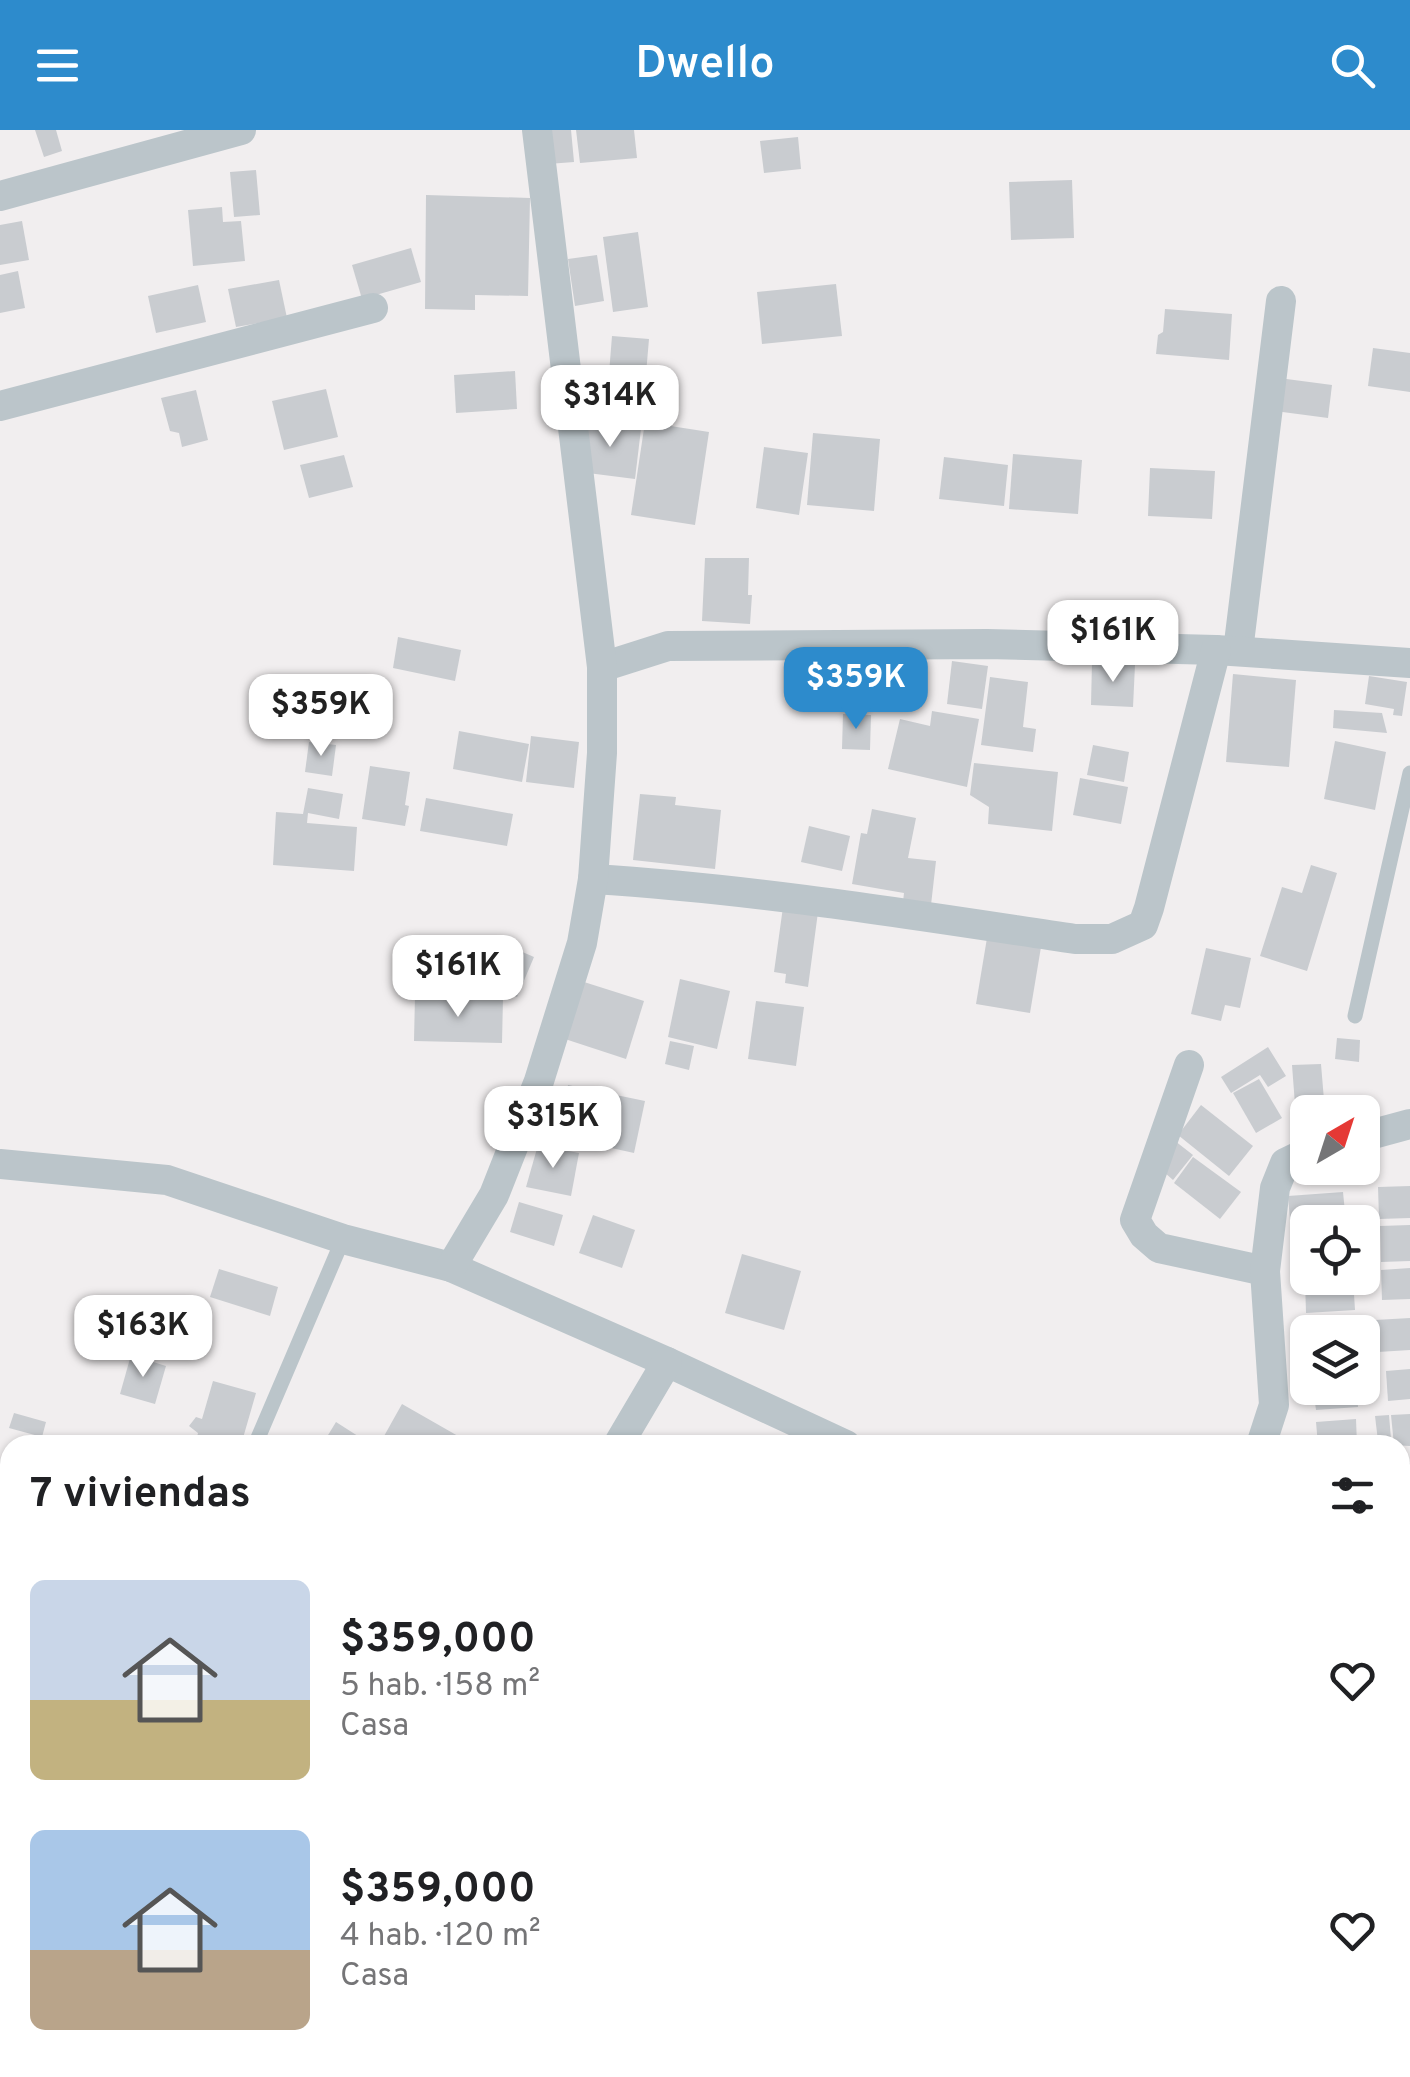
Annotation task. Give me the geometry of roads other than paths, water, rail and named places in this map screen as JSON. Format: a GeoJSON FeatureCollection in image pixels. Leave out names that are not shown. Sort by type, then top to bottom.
{"type":"FeatureCollection","features":[{"type":"Feature","properties":{"kind":"street"},"geometry":{"type":"LineString","coordinates":[[0,196],[241,130]]}},
{"type":"Feature","properties":{"kind":"street"},"geometry":{"type":"LineString","coordinates":[[451,1266],[494,1195],[538,1080],[582,943],[592,878],[602,753],[602,667],[538,130]]}},
{"type":"Feature","properties":{"kind":"street"},"geometry":{"type":"LineString","coordinates":[[592,878],[789,896],[1075,939],[1112,940],[1142,925],[1227,651],[1281,301]]}},
{"type":"Feature","properties":{"kind":"street"},"geometry":{"type":"LineString","coordinates":[[0,406],[373,308]]}},
{"type":"Feature","properties":{"kind":"street"},"geometry":{"type":"LineString","coordinates":[[602,667],[668,646],[987,644],[1227,651],[1410,663]]}},
{"type":"Feature","properties":{"kind":"street"},"geometry":{"type":"LineString","coordinates":[[1189,1065],[1135,1220],[1159,1248],[1265,1271]]}},
{"type":"Feature","properties":{"kind":"street"},"geometry":{"type":"LineString","coordinates":[[1380,1132],[1410,1124]]}},
{"type":"Feature","properties":{"kind":"street"},"geometry":{"type":"LineString","coordinates":[[1264,1435],[1274,1406],[1265,1271],[1275,1188],[1290,1161]]}},
{"type":"Feature","properties":{"kind":"street"},"geometry":{"type":"LineString","coordinates":[[0,1164],[167,1180],[342,1239],[451,1266],[824,1435]]}},
{"type":"Feature","properties":{"kind":"street"},"geometry":{"type":"LineString","coordinates":[[624,1435],[667,1362]]}},
{"type":"Feature","properties":{"kind":"lane"},"geometry":{"type":"LineString","coordinates":[[1355,1016],[1410,773]]}},
{"type":"Feature","properties":{"kind":"lane"},"geometry":{"type":"LineString","coordinates":[[259,1435],[342,1239]]}}]}
